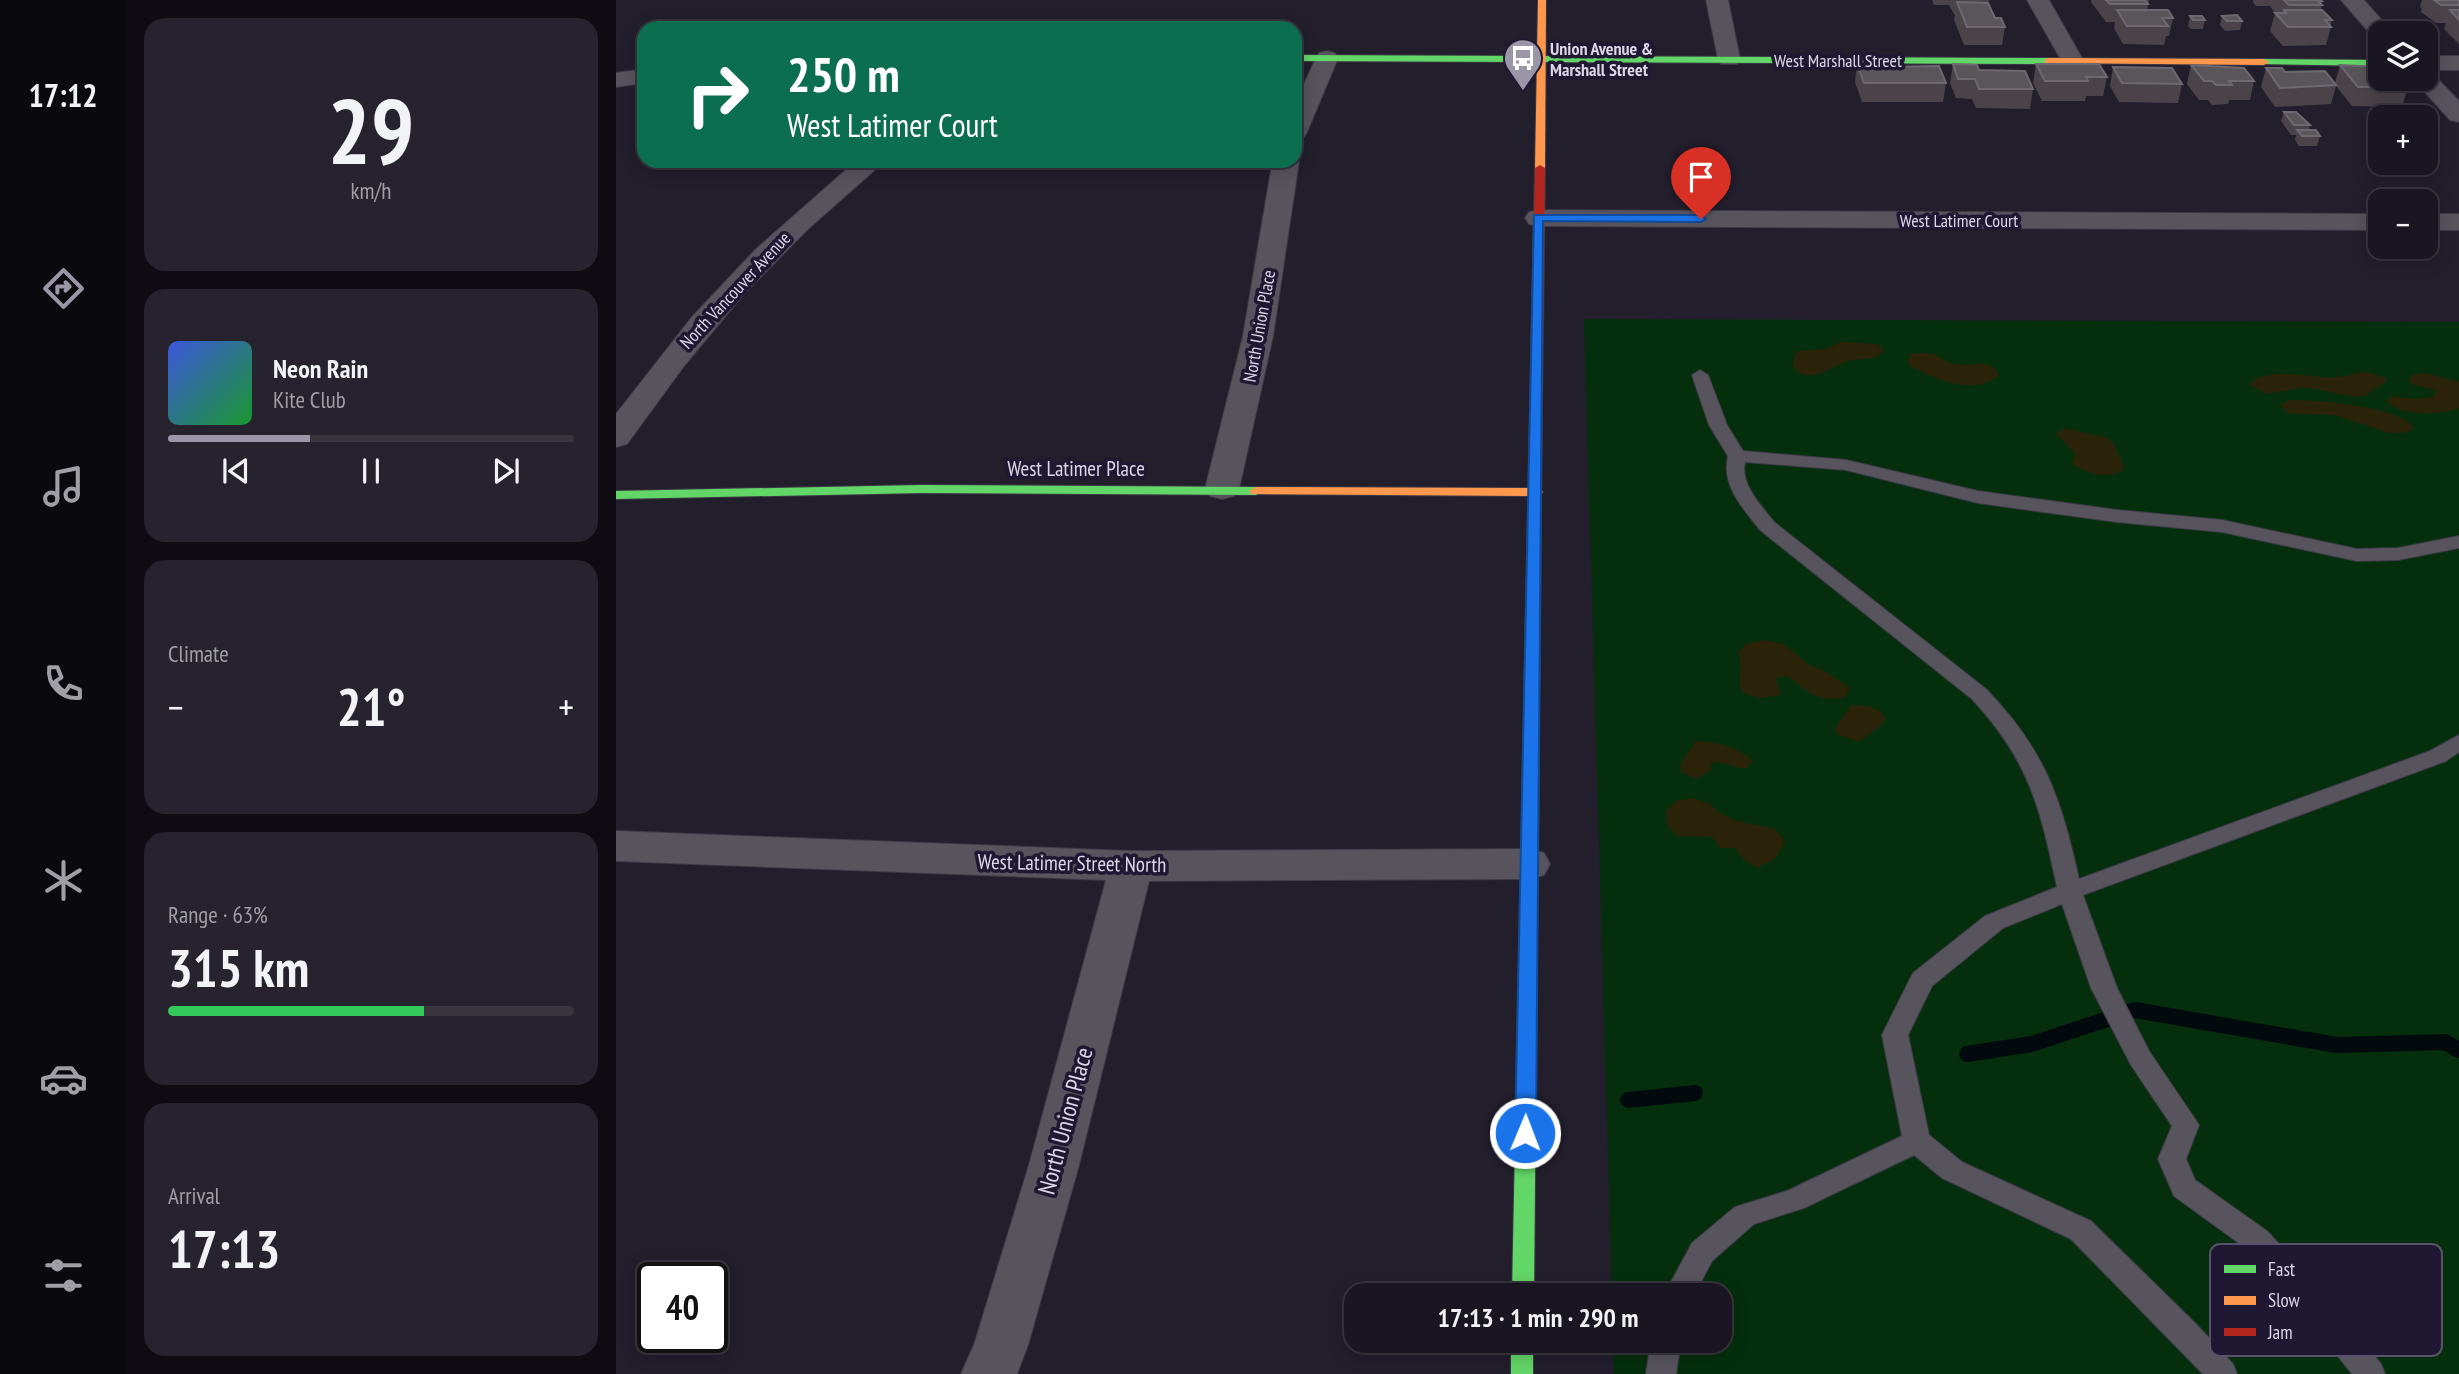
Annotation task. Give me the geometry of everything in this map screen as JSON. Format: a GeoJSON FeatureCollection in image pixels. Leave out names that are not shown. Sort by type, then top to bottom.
{"type":"FeatureCollection","features":[{"type":"Feature","properties":{"kind":"street"},"geometry":{"type":"LineString","coordinates":[[1523,1283],[1542,0]]}},
{"type":"Feature","properties":{"kind":"street"},"geometry":{"type":"LineString","coordinates":[[1717,0],[1729,59]]}},
{"type":"Feature","properties":{"kind":"street"},"geometry":{"type":"LineString","coordinates":[[2038,0],[2072,60]]}},
{"type":"Feature","properties":{"kind":"street"},"geometry":{"type":"LineString","coordinates":[[2352,0],[2371,21]]}},
{"type":"Feature","properties":{"kind":"street","name":"West Marshall Street"},"geometry":{"type":"LineString","coordinates":[[1302,58],[2368,63]]}},
{"type":"Feature","properties":{"kind":"street"},"geometry":{"type":"LineString","coordinates":[[1302,116],[1327,58]]}},
{"type":"Feature","properties":{"kind":"street"},"geometry":{"type":"LineString","coordinates":[[2438,63],[2459,63]]}},
{"type":"Feature","properties":{"kind":"street"},"geometry":{"type":"LineString","coordinates":[[616,80],[637,77]]}},
{"type":"Feature","properties":{"kind":"street"},"geometry":{"type":"LineString","coordinates":[[2436,91],[2459,115]]}},
{"type":"Feature","properties":{"kind":"street","name":"North Vancouver Avenue"},"geometry":{"type":"LineString","coordinates":[[616,437],[656,379],[718,303],[782,237],[864,168]]}},
{"type":"Feature","properties":{"kind":"street","name":"North Union Place"},"geometry":{"type":"LineString","coordinates":[[1222,489],[1250,383],[1268,282],[1273,223],[1285,168]]}},
{"type":"Feature","properties":{"kind":"street","name":"West Latimer Court"},"geometry":{"type":"LineString","coordinates":[[1538,218],[2368,222]]}},
{"type":"Feature","properties":{"kind":"street"},"geometry":{"type":"LineString","coordinates":[[2438,222],[2459,222]]}},
{"type":"Feature","properties":{"kind":"street","name":"West Latimer Place"},"geometry":{"type":"LineString","coordinates":[[616,495],[922,489],[1536,492]]}},
{"type":"Feature","properties":{"kind":"street","name":"West Latimer Street North"},"geometry":{"type":"LineString","coordinates":[[616,846],[1131,866],[1529,864]]}},
{"type":"Feature","properties":{"kind":"street","name":"North Union Place"},"geometry":{"type":"LineString","coordinates":[[989,1374],[1001,1345],[1054,1165],[1131,866]]}},
{"type":"Feature","properties":{"kind":"street"},"geometry":{"type":"LineString","coordinates":[[1522,1353],[1522,1374]]}},
{"type":"Feature","properties":{"kind":"lane"},"geometry":{"type":"LineString","coordinates":[[1700,374],[1718,425],[1737,456],[1734,470],[1739,485],[1745,498],[1767,526],[1940,661],[1997,713],[2033,764],[2044,790],[2070,891],[2104,988],[2140,1058],[2186,1125],[2172,1159],[2184,1188],[2261,1244]]}},
{"type":"Feature","properties":{"kind":"lane"},"geometry":{"type":"LineString","coordinates":[[1737,456],[1846,465],[1978,498],[2222,526],[2357,555],[2398,554],[2459,542]]}},
{"type":"Feature","properties":{"kind":"lane"},"geometry":{"type":"LineString","coordinates":[[2222,1374],[2185,1333],[2081,1230],[1952,1170],[1917,1141],[1895,1035],[1922,980],[1994,922],[2070,891],[2438,756],[2459,742]]}},
{"type":"Feature","properties":{"kind":"lane"},"geometry":{"type":"LineString","coordinates":[[1685,1283],[1702,1252],[1745,1215],[1794,1200],[1917,1141]]}},
{"type":"Feature","properties":{"kind":"lane"},"geometry":{"type":"LineString","coordinates":[[1661,1374],[1664,1353]]}},
{"type":"Feature","properties":{"kind":"lane"},"geometry":{"type":"LineString","coordinates":[[2356,1356],[2370,1374]]}},
{"type":"Feature","properties":{"kind":"green space"},"geometry":{"type":"Polygon","coordinates":[[[1584,319],[2459,322],[2459,1374],[1614,1374],[1613,1353],[1732,1353],[1732,1283],[1612,1283],[1584,319]]]}},
{"type":"Feature","properties":{"kind":"sand"},"geometry":{"type":"Polygon","coordinates":[[[1841,342],[1877,344],[1884,351],[1868,359],[1848,361],[1812,375],[1798,372],[1793,366],[1798,351],[1825,349],[1841,342]]]}},
{"type":"Feature","properties":{"kind":"sand"},"geometry":{"type":"Polygon","coordinates":[[[1910,354],[1937,356],[1953,364],[1990,365],[1999,375],[1978,385],[1944,381],[1911,367],[1908,361],[1910,354]]]}},
{"type":"Feature","properties":{"kind":"sand"},"geometry":{"type":"Polygon","coordinates":[[[2366,372],[2386,378],[2386,382],[2365,396],[2354,397],[2305,387],[2267,394],[2250,385],[2267,375],[2339,377],[2366,372]]]}},
{"type":"Feature","properties":{"kind":"sand"},"geometry":{"type":"Polygon","coordinates":[[[2426,373],[2459,382],[2459,408],[2421,413],[2401,410],[2386,401],[2392,396],[2415,399],[2435,396],[2435,390],[2414,385],[2409,381],[2411,375],[2426,373]]]}},
{"type":"Feature","properties":{"kind":"sand"},"geometry":{"type":"Polygon","coordinates":[[[2290,400],[2375,409],[2406,420],[2414,428],[2405,433],[2390,433],[2334,415],[2288,413],[2280,405],[2290,400]]]}},
{"type":"Feature","properties":{"kind":"sand"},"geometry":{"type":"Polygon","coordinates":[[[2064,428],[2107,438],[2114,444],[2123,470],[2104,475],[2091,473],[2072,464],[2076,454],[2056,434],[2064,428]]]}},
{"type":"Feature","properties":{"kind":"sand"},"geometry":{"type":"Polygon","coordinates":[[[1765,640],[1785,645],[1809,665],[1823,670],[1850,688],[1845,697],[1821,698],[1808,692],[1788,676],[1776,678],[1781,695],[1759,698],[1742,692],[1738,652],[1746,644],[1765,640]]]}},
{"type":"Feature","properties":{"kind":"sand"},"geometry":{"type":"Polygon","coordinates":[[[1851,705],[1876,709],[1886,719],[1859,741],[1838,735],[1835,729],[1851,705]]]}},
{"type":"Feature","properties":{"kind":"sand"},"geometry":{"type":"Polygon","coordinates":[[[1696,741],[1726,746],[1753,761],[1745,769],[1724,763],[1711,763],[1711,770],[1696,779],[1681,772],[1681,763],[1696,741]]]}},
{"type":"Feature","properties":{"kind":"sand"},"geometry":{"type":"Polygon","coordinates":[[[1693,798],[1710,804],[1733,820],[1775,829],[1785,841],[1776,858],[1757,868],[1743,859],[1735,848],[1720,848],[1712,837],[1677,836],[1667,825],[1666,811],[1676,801],[1693,798]]]}},
{"type":"Feature","properties":{"kind":"building"},"geometry":{"type":"Polygon","coordinates":[[[2106,0],[2145,0],[2148,4],[2110,4],[2106,0]]]}},
{"type":"Feature","properties":{"kind":"building"},"geometry":{"type":"Polygon","coordinates":[[[2284,0],[2321,0],[2318,1],[2322,5],[2289,5],[2284,0]]]}},
{"type":"Feature","properties":{"kind":"building"},"geometry":{"type":"Polygon","coordinates":[[[2434,0],[2459,0],[2459,5],[2441,5],[2434,0]]]}},
{"type":"Feature","properties":{"kind":"building"},"geometry":{"type":"Polygon","coordinates":[[[1957,2],[1988,3],[1995,18],[2001,18],[2005,27],[1967,27],[1957,2]]]}},
{"type":"Feature","properties":{"kind":"building"},"geometry":{"type":"Polygon","coordinates":[[[2117,10],[2168,10],[2173,18],[2162,18],[2168,26],[2127,26],[2117,10]]]}},
{"type":"Feature","properties":{"kind":"building"},"geometry":{"type":"Polygon","coordinates":[[[2284,10],[2322,10],[2332,20],[2325,20],[2331,27],[2288,27],[2275,13],[2286,13],[2284,10]]]}},
{"type":"Feature","properties":{"kind":"building"},"geometry":{"type":"Polygon","coordinates":[[[2450,10],[2459,10],[2459,20],[2450,10]]]}},
{"type":"Feature","properties":{"kind":"building"},"geometry":{"type":"Polygon","coordinates":[[[2237,15],[2242,21],[2227,21],[2222,16],[2237,15]]]}},
{"type":"Feature","properties":{"kind":"building"},"geometry":{"type":"Polygon","coordinates":[[[2190,16],[2202,16],[2205,20],[2193,20],[2190,16]]]}},
{"type":"Feature","properties":{"kind":"building"},"geometry":{"type":"Polygon","coordinates":[[[1857,63],[1881,63],[1882,67],[1939,66],[1946,83],[1864,83],[1857,63]]]}},
{"type":"Feature","properties":{"kind":"building"},"geometry":{"type":"Polygon","coordinates":[[[1953,64],[1977,65],[1979,70],[2025,71],[2033,89],[1979,89],[1975,79],[1958,79],[1953,64]]]}},
{"type":"Feature","properties":{"kind":"building"},"geometry":{"type":"Polygon","coordinates":[[[2036,64],[2099,64],[2107,77],[2086,77],[2088,81],[2045,81],[2036,64]]]}},
{"type":"Feature","properties":{"kind":"building"},"geometry":{"type":"Polygon","coordinates":[[[2191,65],[2244,68],[2254,81],[2229,81],[2232,85],[2216,85],[2212,81],[2204,81],[2191,65]]]}},
{"type":"Feature","properties":{"kind":"building"},"geometry":{"type":"Polygon","coordinates":[[[2340,65],[2368,66],[2368,87],[2358,87],[2340,65]]]}},
{"type":"Feature","properties":{"kind":"building"},"geometry":{"type":"Polygon","coordinates":[[[2113,67],[2172,68],[2182,84],[2122,83],[2113,67]]]}},
{"type":"Feature","properties":{"kind":"building"},"geometry":{"type":"Polygon","coordinates":[[[2266,68],[2282,68],[2285,72],[2325,71],[2336,85],[2280,88],[2266,68]]]}},
{"type":"Feature","properties":{"kind":"building"},"geometry":{"type":"Polygon","coordinates":[[[2284,112],[2296,112],[2310,125],[2294,125],[2284,112]]]}},
{"type":"Feature","properties":{"kind":"building"},"geometry":{"type":"Polygon","coordinates":[[[2297,130],[2316,130],[2320,136],[2302,136],[2297,130]]]}},
{"type":"Feature","properties":{"kind":"waterway"},"geometry":{"type":"LineString","coordinates":[[1967,1054],[2032,1044],[2135,1010],[2337,1045],[2445,1042],[2459,1050]]}},
{"type":"Feature","properties":{"kind":"waterway"},"geometry":{"type":"LineString","coordinates":[[1628,1100],[1695,1093]]}},
{"type":"Feature","properties":{"kind":"traffic: fast"},"geometry":{"type":"LineString","coordinates":[[1302,58],[2048,61]]}},
{"type":"Feature","properties":{"kind":"traffic: fast"},"geometry":{"type":"LineString","coordinates":[[2264,62],[2368,63]]}},
{"type":"Feature","properties":{"kind":"traffic: fast"},"geometry":{"type":"LineString","coordinates":[[1523,1283],[1536,410]]}},
{"type":"Feature","properties":{"kind":"traffic: fast"},"geometry":{"type":"LineString","coordinates":[[616,495],[922,489],[1256,491]]}},
{"type":"Feature","properties":{"kind":"traffic: fast"},"geometry":{"type":"LineString","coordinates":[[1522,1353],[1522,1374]]}},
{"type":"Feature","properties":{"kind":"traffic: slow"},"geometry":{"type":"LineString","coordinates":[[1540,168],[1542,0]]}},
{"type":"Feature","properties":{"kind":"traffic: slow"},"geometry":{"type":"LineString","coordinates":[[2048,61],[2264,62]]}},
{"type":"Feature","properties":{"kind":"traffic: slow"},"geometry":{"type":"LineString","coordinates":[[1256,491],[1536,492]]}},
{"type":"Feature","properties":{"kind":"traffic: jam"},"geometry":{"type":"LineString","coordinates":[[1536,410],[1540,168]]}},
{"type":"Feature","properties":{"kind":"place","name":"Union Avenue & Marshall Street"},"geometry":{"type":"Point","coordinates":[1523,92]}},
{"type":"Feature","properties":{"kind":"route"},"geometry":{"type":"LineString","coordinates":[[1525,1133],[1538,218],[1701,219]]}}]}
